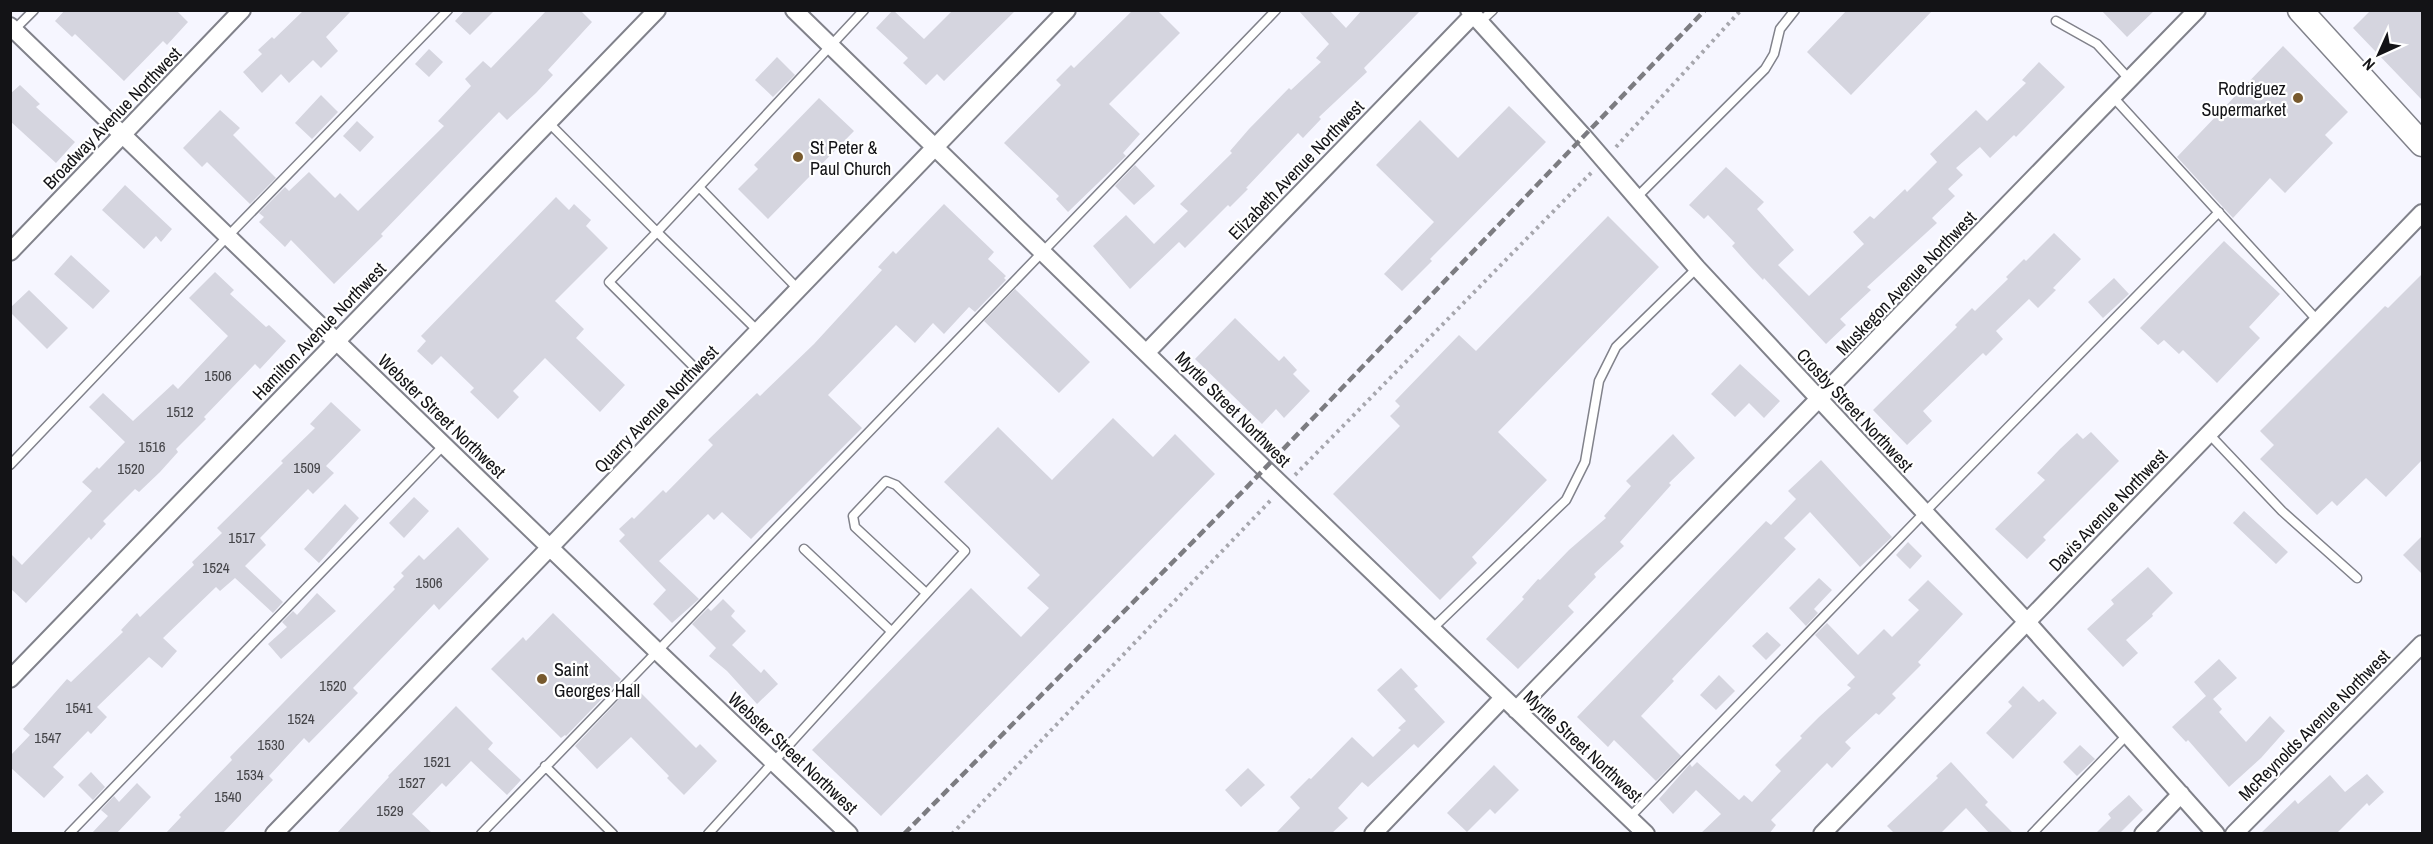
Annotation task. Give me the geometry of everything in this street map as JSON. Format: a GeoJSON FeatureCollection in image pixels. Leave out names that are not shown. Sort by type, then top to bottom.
{"type":"FeatureCollection","features":[{"type":"Feature","properties":{"kind":"main road"},"geometry":{"type":"LineString","coordinates":[[2300,10],[2422,144]]}},
{"type":"Feature","properties":{"kind":"street","name":"Broadway Avenue Northwest"},"geometry":{"type":"LineString","coordinates":[[10,252],[242,10]]}},
{"type":"Feature","properties":{"kind":"street","name":"Hamilton Avenue Northwest"},"geometry":{"type":"LineString","coordinates":[[10,679],[657,10]]}},
{"type":"Feature","properties":{"kind":"street","name":"Myrtle Street Northwest"},"geometry":{"type":"LineString","coordinates":[[794,10],[1646,834]]}},
{"type":"Feature","properties":{"kind":"street","name":"Quarry Avenue Northwest"},"geometry":{"type":"LineString","coordinates":[[274,834],[1067,10]]}},
{"type":"Feature","properties":{"kind":"street","name":"Muskegon Avenue Northwest"},"geometry":{"type":"LineString","coordinates":[[1516,710],[1820,400],[2196,10]]}},
{"type":"Feature","properties":{"kind":"street","name":"Crosby Street Northwest"},"geometry":{"type":"LineString","coordinates":[[1479,14],[1697,268],[2027,622],[2216,834]]}},
{"type":"Feature","properties":{"kind":"street","name":"Elizabeth Avenue Northwest"},"geometry":{"type":"LineString","coordinates":[[1147,352],[1479,14]]}},
{"type":"Feature","properties":{"kind":"street","name":"Webster Street Northwest"},"geometry":{"type":"LineString","coordinates":[[12,30],[123,134],[336,342],[849,834]]}},
{"type":"Feature","properties":{"kind":"street","name":"Davis Avenue Northwest"},"geometry":{"type":"LineString","coordinates":[[1822,834],[2422,213]]}},
{"type":"Feature","properties":{"kind":"street","name":"McReynolds Avenue Northwest"},"geometry":{"type":"LineString","coordinates":[[2234,834],[2422,644]]}},
{"type":"Feature","properties":{"kind":"street"},"geometry":{"type":"LineString","coordinates":[[1373,834],[1503,698]]}},
{"type":"Feature","properties":{"kind":"street"},"geometry":{"type":"LineString","coordinates":[[2143,834],[2181,794]]}},
{"type":"Feature","properties":{"kind":"lane"},"geometry":{"type":"LineString","coordinates":[[12,30],[34,10]]}},
{"type":"Feature","properties":{"kind":"lane"},"geometry":{"type":"LineString","coordinates":[[10,465],[448,10]]}},
{"type":"Feature","properties":{"kind":"lane"},"geometry":{"type":"LineString","coordinates":[[692,365],[609,282],[864,10]]}},
{"type":"Feature","properties":{"kind":"lane"},"geometry":{"type":"LineString","coordinates":[[481,834],[1276,10]]}},
{"type":"Feature","properties":{"kind":"lane"},"geometry":{"type":"LineString","coordinates":[[1636,198],[1765,69],[1774,54],[1780,29],[1795,10]]}},
{"type":"Feature","properties":{"kind":"lane"},"geometry":{"type":"LineString","coordinates":[[2056,21],[2097,44],[2130,80]]}},
{"type":"Feature","properties":{"kind":"lane"},"geometry":{"type":"LineString","coordinates":[[2113,97],[2318,321]]}},
{"type":"Feature","properties":{"kind":"lane"},"geometry":{"type":"LineString","coordinates":[[547,122],[758,331]]}},
{"type":"Feature","properties":{"kind":"lane"},"geometry":{"type":"LineString","coordinates":[[699,187],[798,289]]}},
{"type":"Feature","properties":{"kind":"lane"},"geometry":{"type":"LineString","coordinates":[[1630,817],[2219,212]]}},
{"type":"Feature","properties":{"kind":"lane"},"geometry":{"type":"LineString","coordinates":[[1432,628],[1566,500],[1585,462],[1599,381],[1616,346],[1697,268]]}},
{"type":"Feature","properties":{"kind":"lane"},"geometry":{"type":"LineString","coordinates":[[2209,434],[2282,511],[2357,578]]}},
{"type":"Feature","properties":{"kind":"lane"},"geometry":{"type":"LineString","coordinates":[[69,834],[444,445]]}},
{"type":"Feature","properties":{"kind":"lane"},"geometry":{"type":"LineString","coordinates":[[708,834],[965,550],[896,485],[886,481],[853,516],[855,527],[926,593]]}},
{"type":"Feature","properties":{"kind":"lane"},"geometry":{"type":"LineString","coordinates":[[804,549],[891,631]]}},
{"type":"Feature","properties":{"kind":"lane"},"geometry":{"type":"LineString","coordinates":[[2032,834],[2128,735]]}},
{"type":"Feature","properties":{"kind":"lane"},"geometry":{"type":"LineString","coordinates":[[545,766],[613,834]]}},
{"type":"Feature","properties":{"kind":"path"},"geometry":{"type":"LineString","coordinates":[[952,834],[1284,486],[1654,108],[1677,78],[1741,10]]}},
{"type":"Feature","properties":{"kind":"building"},"geometry":{"type":"Polygon","coordinates":[[[65,10],[176,10],[188,22],[167,45],[163,41],[124,81],[75,34],[72,37],[55,21],[65,10]]]}},
{"type":"Feature","properties":{"kind":"building"},"geometry":{"type":"Polygon","coordinates":[[[304,10],[352,10],[326,37],[338,51],[321,68],[313,60],[289,83],[281,74],[262,93],[243,72],[262,54],[258,50],[272,37],[274,39],[304,10]]]}},
{"type":"Feature","properties":{"kind":"building"},"geometry":{"type":"Polygon","coordinates":[[[465,10],[495,10],[470,35],[455,21],[465,10]]]}},
{"type":"Feature","properties":{"kind":"building"},"geometry":{"type":"Polygon","coordinates":[[[547,10],[580,10],[592,22],[548,70],[553,75],[536,93],[507,120],[499,112],[381,234],[383,236],[334,284],[291,240],[285,247],[259,222],[264,217],[259,213],[285,187],[289,191],[309,172],[335,198],[340,193],[358,211],[444,126],[438,121],[471,86],[465,79],[483,61],[491,68],[547,10]]]}},
{"type":"Feature","properties":{"kind":"building"},"geometry":{"type":"Polygon","coordinates":[[[893,10],[924,39],[953,10],[1016,10],[944,81],[937,74],[926,85],[903,63],[908,58],[876,28],[893,10]]]}},
{"type":"Feature","properties":{"kind":"building"},"geometry":{"type":"Polygon","coordinates":[[[1133,10],[1157,10],[1180,33],[1109,104],[1140,134],[1123,153],[1126,156],[1068,212],[1056,199],[1059,196],[1004,143],[1061,85],[1056,80],[1071,65],[1074,68],[1133,10]]]}},
{"type":"Feature","properties":{"kind":"building"},"geometry":{"type":"Polygon","coordinates":[[[1298,10],[1329,10],[1346,28],[1362,10],[1421,10],[1364,68],[1367,72],[1319,117],[1321,119],[1303,138],[1298,133],[1230,207],[1228,205],[1185,248],[1179,242],[1130,289],[1093,246],[1126,215],[1154,244],[1188,211],[1180,204],[1232,153],[1230,151],[1249,129],[1289,88],[1291,90],[1321,62],[1316,58],[1329,44],[1298,10]]]}},
{"type":"Feature","properties":{"kind":"building"},"geometry":{"type":"Polygon","coordinates":[[[1847,10],[1933,10],[1851,95],[1807,52],[1847,10]]]}},
{"type":"Feature","properties":{"kind":"building"},"geometry":{"type":"Polygon","coordinates":[[[2101,10],[2155,10],[2127,37],[2101,10]]]}},
{"type":"Feature","properties":{"kind":"building"},"geometry":{"type":"Polygon","coordinates":[[[2371,10],[2422,10],[2422,100],[2353,28],[2371,10]]]}},
{"type":"Feature","properties":{"kind":"building"},"geometry":{"type":"Polygon","coordinates":[[[2283,46],[2348,112],[2325,135],[2333,143],[2285,193],[2270,178],[2233,218],[2177,157],[2283,46]]]}},
{"type":"Feature","properties":{"kind":"building"},"geometry":{"type":"Polygon","coordinates":[[[429,49],[443,62],[429,77],[415,64],[429,49]]]}},
{"type":"Feature","properties":{"kind":"building"},"geometry":{"type":"Polygon","coordinates":[[[777,57],[795,75],[773,97],[755,80],[777,57]]]}},
{"type":"Feature","properties":{"kind":"building"},"geometry":{"type":"Polygon","coordinates":[[[2039,62],[2065,87],[2016,137],[2014,135],[1990,158],[1980,147],[1956,168],[1963,175],[1948,189],[1955,196],[1932,218],[1937,223],[1867,287],[1871,290],[1840,319],[1846,325],[1826,344],[1748,264],[1732,246],[1735,243],[1708,215],[1704,219],[1689,205],[1726,167],[1764,202],[1757,209],[1794,250],[1778,265],[1809,296],[1864,244],[1853,232],[1870,216],[1874,219],[1905,189],[1907,192],[1937,162],[1930,154],[1976,110],[1987,121],[2026,83],[2022,80],[2039,62]]]}},
{"type":"Feature","properties":{"kind":"building"},"geometry":{"type":"Polygon","coordinates":[[[20,85],[40,104],[36,107],[75,142],[56,163],[10,121],[10,94],[20,85]]]}},
{"type":"Feature","properties":{"kind":"building"},"geometry":{"type":"Polygon","coordinates":[[[321,95],[338,112],[312,139],[295,123],[321,95]]]}},
{"type":"Feature","properties":{"kind":"building"},"geometry":{"type":"Polygon","coordinates":[[[819,98],[854,131],[768,219],[738,189],[758,169],[754,165],[819,98]]]}},
{"type":"Feature","properties":{"kind":"building"},"geometry":{"type":"Polygon","coordinates":[[[1509,106],[1546,142],[1430,259],[1432,261],[1402,291],[1384,274],[1434,222],[1376,165],[1420,120],[1458,158],[1509,106]]]}},
{"type":"Feature","properties":{"kind":"building"},"geometry":{"type":"Polygon","coordinates":[[[220,110],[240,128],[233,135],[276,178],[250,204],[207,162],[202,167],[183,148],[220,110]]]}},
{"type":"Feature","properties":{"kind":"building"},"geometry":{"type":"Polygon","coordinates":[[[357,121],[374,137],[360,152],[343,136],[357,121]]]}},
{"type":"Feature","properties":{"kind":"building"},"geometry":{"type":"Polygon","coordinates":[[[1135,165],[1155,186],[1134,205],[1115,186],[1135,165]]]}},
{"type":"Feature","properties":{"kind":"building"},"geometry":{"type":"Polygon","coordinates":[[[125,185],[172,229],[161,242],[156,236],[144,249],[102,210],[125,185]]]}},
{"type":"Feature","properties":{"kind":"building"},"geometry":{"type":"Polygon","coordinates":[[[556,197],[569,210],[574,204],[591,220],[586,226],[608,248],[555,301],[584,329],[576,338],[625,385],[600,412],[545,358],[513,391],[519,397],[498,419],[470,392],[474,388],[441,356],[432,365],[417,351],[426,341],[421,336],[556,197]]]}},
{"type":"Feature","properties":{"kind":"building"},"geometry":{"type":"Polygon","coordinates":[[[944,204],[994,252],[988,259],[1006,276],[1004,278],[1006,280],[975,312],[969,307],[944,334],[933,323],[915,343],[896,325],[828,395],[862,428],[751,539],[722,512],[714,520],[708,514],[659,561],[699,599],[672,623],[653,604],[666,590],[619,541],[625,535],[619,529],[632,517],[634,519],[663,490],[666,493],[713,445],[708,440],[757,393],[760,396],[814,344],[882,270],[878,267],[893,251],[896,254],[944,204]]]}},
{"type":"Feature","properties":{"kind":"building"},"geometry":{"type":"Polygon","coordinates":[[[1608,216],[1659,267],[1498,432],[1547,480],[1472,557],[1477,563],[1440,600],[1333,494],[1400,426],[1390,416],[1400,406],[1395,401],[1459,335],[1476,351],[1608,216]]]}},
{"type":"Feature","properties":{"kind":"building"},"geometry":{"type":"Polygon","coordinates":[[[2054,233],[2081,259],[2053,288],[2056,290],[2038,308],[2029,299],[1996,331],[2003,339],[1986,356],[1983,353],[1923,411],[1932,421],[1907,445],[1873,410],[1957,327],[1955,325],[1972,308],[1975,311],[2008,279],[2006,277],[2024,259],[2026,261],[2054,233]]]}},
{"type":"Feature","properties":{"kind":"building"},"geometry":{"type":"Polygon","coordinates":[[[2224,241],[2280,294],[2249,327],[2260,338],[2217,383],[2183,350],[2179,354],[2164,340],[2158,345],[2140,328],[2224,241]]]}},
{"type":"Feature","properties":{"kind":"building"},"geometry":{"type":"Polygon","coordinates":[[[71,255],[110,291],[93,309],[54,274],[71,255]]]}},
{"type":"Feature","properties":{"kind":"building"},"geometry":{"type":"Polygon","coordinates":[[[215,272],[234,290],[230,294],[266,327],[269,325],[286,341],[260,369],[255,364],[204,417],[206,419],[176,449],[178,452],[160,472],[139,492],[135,489],[103,521],[106,524],[91,540],[89,537],[26,603],[10,588],[10,553],[22,565],[92,491],[82,482],[97,467],[99,469],[125,442],[89,407],[103,393],[133,421],[173,384],[178,389],[228,336],[189,298],[215,272]]]}},
{"type":"Feature","properties":{"kind":"building"},"geometry":{"type":"Polygon","coordinates":[[[2422,274],[2422,460],[2386,497],[2366,478],[2337,506],[2332,501],[2317,515],[2260,459],[2274,445],[2260,431],[2385,306],[2388,308],[2422,274]]]}},
{"type":"Feature","properties":{"kind":"building"},"geometry":{"type":"Polygon","coordinates":[[[2114,278],[2129,294],[2103,318],[2088,302],[2114,278]]]}},
{"type":"Feature","properties":{"kind":"building"},"geometry":{"type":"Polygon","coordinates":[[[1015,289],[1090,362],[1059,393],[984,321],[1015,289]]]}},
{"type":"Feature","properties":{"kind":"building"},"geometry":{"type":"Polygon","coordinates":[[[29,290],[68,328],[47,349],[10,312],[10,308],[29,290]]]}},
{"type":"Feature","properties":{"kind":"building"},"geometry":{"type":"Polygon","coordinates":[[[1235,318],[1279,361],[1284,356],[1297,370],[1293,374],[1310,391],[1284,418],[1276,409],[1262,424],[1195,359],[1235,318]]]}},
{"type":"Feature","properties":{"kind":"building"},"geometry":{"type":"Polygon","coordinates":[[[1740,364],[1780,401],[1764,418],[1749,403],[1735,417],[1711,394],[1740,364]]]}},
{"type":"Feature","properties":{"kind":"building"},"geometry":{"type":"Polygon","coordinates":[[[331,402],[361,430],[326,466],[334,473],[313,494],[308,489],[260,538],[266,545],[245,566],[283,602],[273,613],[235,578],[220,591],[216,587],[163,638],[177,651],[162,668],[149,657],[97,707],[107,717],[91,734],[88,731],[53,767],[64,777],[44,798],[10,767],[10,756],[30,735],[23,729],[67,679],[71,682],[123,632],[121,630],[137,613],[140,617],[194,565],[192,562],[222,533],[217,528],[315,428],[310,424],[331,402]]]}},
{"type":"Feature","properties":{"kind":"building"},"geometry":{"type":"Polygon","coordinates":[[[1113,418],[1153,457],[1175,434],[1215,474],[881,816],[812,750],[971,588],[1021,637],[1049,608],[1027,588],[1040,575],[944,482],[998,427],[1052,480],[1113,418]]]}},
{"type":"Feature","properties":{"kind":"building"},"geometry":{"type":"Polygon","coordinates":[[[2091,432],[2119,461],[2043,537],[2046,540],[2027,559],[1995,529],[2045,480],[2037,473],[2060,449],[2077,433],[2083,439],[2091,432]]]}},
{"type":"Feature","properties":{"kind":"building"},"geometry":{"type":"Polygon","coordinates":[[[1673,434],[1695,458],[1669,483],[1671,485],[1620,542],[1624,546],[1594,574],[1596,577],[1568,606],[1574,612],[1518,669],[1486,639],[1524,599],[1522,597],[1538,579],[1540,580],[1569,550],[1606,518],[1604,516],[1631,486],[1626,481],[1673,434]]]}},
{"type":"Feature","properties":{"kind":"building"},"geometry":{"type":"Polygon","coordinates":[[[1821,460],[1892,537],[1860,567],[1810,512],[1784,538],[1796,549],[1672,679],[1674,681],[1641,716],[1681,756],[1656,781],[1614,740],[1608,747],[1577,717],[1766,521],[1771,525],[1796,499],[1788,491],[1821,460]]]}},
{"type":"Feature","properties":{"kind":"building"},"geometry":{"type":"Polygon","coordinates":[[[414,497],[429,511],[404,538],[389,523],[414,497]]]}},
{"type":"Feature","properties":{"kind":"building"},"geometry":{"type":"Polygon","coordinates":[[[345,504],[359,518],[319,563],[304,549],[345,504]]]}},
{"type":"Feature","properties":{"kind":"building"},"geometry":{"type":"Polygon","coordinates":[[[2244,511],[2288,552],[2276,564],[2233,523],[2244,511]]]}},
{"type":"Feature","properties":{"kind":"building"},"geometry":{"type":"Polygon","coordinates":[[[458,527],[489,559],[439,610],[434,604],[353,688],[358,693],[309,743],[304,738],[269,776],[273,780],[222,834],[165,834],[181,817],[179,815],[232,760],[230,757],[395,589],[393,587],[404,576],[401,573],[419,555],[424,560],[458,527]]]}},
{"type":"Feature","properties":{"kind":"building"},"geometry":{"type":"Polygon","coordinates":[[[2422,536],[2422,574],[2403,555],[2422,536]]]}},
{"type":"Feature","properties":{"kind":"building"},"geometry":{"type":"Polygon","coordinates":[[[1908,542],[1922,556],[1910,569],[1896,555],[1908,542]]]}},
{"type":"Feature","properties":{"kind":"building"},"geometry":{"type":"Polygon","coordinates":[[[2148,567],[2173,593],[2152,614],[2153,616],[2126,640],[2138,653],[2123,667],[2087,629],[2114,604],[2111,600],[2148,567]]]}},
{"type":"Feature","properties":{"kind":"building"},"geometry":{"type":"Polygon","coordinates":[[[1819,578],[1832,590],[1814,609],[1818,613],[1806,626],[1789,608],[1819,578]]]}},
{"type":"Feature","properties":{"kind":"building"},"geometry":{"type":"Polygon","coordinates":[[[1928,580],[1963,614],[1918,662],[1921,665],[1892,694],[1896,698],[1845,742],[1851,748],[1832,768],[1827,763],[1771,820],[1776,825],[1769,834],[1700,834],[1721,814],[1696,790],[1673,814],[1659,799],[1690,764],[1692,767],[1697,762],[1739,800],[1744,795],[1752,802],[1781,771],[1775,765],[1802,738],[1800,736],[1851,688],[1847,685],[1855,677],[1815,635],[1827,623],[1858,655],[1884,629],[1892,637],[1919,610],[1908,600],[1928,580]]]}},
{"type":"Feature","properties":{"kind":"building"},"geometry":{"type":"Polygon","coordinates":[[[317,593],[336,611],[281,659],[268,644],[287,627],[282,622],[293,611],[297,615],[317,593]]]}},
{"type":"Feature","properties":{"kind":"building"},"geometry":{"type":"Polygon","coordinates":[[[723,599],[735,611],[731,616],[746,631],[732,645],[761,673],[764,669],[778,684],[757,704],[727,671],[709,656],[716,648],[692,624],[708,608],[711,611],[723,599]]]}},
{"type":"Feature","properties":{"kind":"building"},"geometry":{"type":"Polygon","coordinates":[[[553,613],[621,679],[566,736],[561,738],[491,669],[523,637],[526,641],[553,613]]]}},
{"type":"Feature","properties":{"kind":"building"},"geometry":{"type":"Polygon","coordinates":[[[1767,632],[1781,645],[1766,660],[1752,646],[1767,632]]]}},
{"type":"Feature","properties":{"kind":"building"},"geometry":{"type":"Polygon","coordinates":[[[2219,659],[2237,678],[2213,699],[2222,709],[2219,712],[2246,742],[2270,716],[2285,731],[2261,758],[2229,787],[2188,740],[2186,742],[2172,727],[2206,696],[2194,682],[2219,659]]]}},
{"type":"Feature","properties":{"kind":"building"},"geometry":{"type":"Polygon","coordinates":[[[1401,668],[1418,686],[1414,689],[1445,722],[1418,748],[1414,744],[1368,787],[1362,782],[1338,808],[1348,818],[1331,834],[1275,834],[1300,808],[1290,797],[1352,737],[1373,757],[1401,730],[1398,728],[1406,721],[1377,690],[1401,668]]]}},
{"type":"Feature","properties":{"kind":"building"},"geometry":{"type":"Polygon","coordinates":[[[1719,675],[1735,691],[1716,710],[1700,695],[1719,675]]]}},
{"type":"Feature","properties":{"kind":"building"},"geometry":{"type":"Polygon","coordinates":[[[2023,686],[2039,702],[2043,699],[2057,713],[2013,759],[1986,733],[2012,706],[2008,702],[2023,686]]]}},
{"type":"Feature","properties":{"kind":"building"},"geometry":{"type":"Polygon","coordinates":[[[630,688],[634,692],[637,689],[696,748],[700,744],[717,761],[684,795],[631,737],[597,769],[575,746],[630,688]]]}},
{"type":"Feature","properties":{"kind":"building"},"geometry":{"type":"Polygon","coordinates":[[[456,706],[493,743],[488,749],[521,780],[507,795],[471,761],[446,787],[442,783],[412,814],[433,834],[336,834],[388,776],[456,706]]]}},
{"type":"Feature","properties":{"kind":"building"},"geometry":{"type":"Polygon","coordinates":[[[2080,745],[2095,759],[2077,776],[2063,762],[2080,745]]]}},
{"type":"Feature","properties":{"kind":"building"},"geometry":{"type":"Polygon","coordinates":[[[1951,762],[1988,802],[1985,805],[2014,834],[1990,834],[1966,808],[1940,834],[1895,834],[1887,826],[1938,778],[1936,776],[1951,762]]]}},
{"type":"Feature","properties":{"kind":"building"},"geometry":{"type":"Polygon","coordinates":[[[1494,765],[1519,790],[1495,814],[1490,809],[1467,832],[1447,813],[1494,765]]]}},
{"type":"Feature","properties":{"kind":"building"},"geometry":{"type":"Polygon","coordinates":[[[1248,768],[1265,785],[1241,807],[1225,790],[1248,768]]]}},
{"type":"Feature","properties":{"kind":"building"},"geometry":{"type":"Polygon","coordinates":[[[91,772],[105,787],[93,800],[78,785],[91,772]]]}},
{"type":"Feature","properties":{"kind":"building"},"geometry":{"type":"Polygon","coordinates":[[[2367,774],[2384,792],[2369,806],[2367,803],[2336,834],[2260,834],[2295,800],[2298,804],[2330,775],[2345,792],[2367,774]]]}},
{"type":"Feature","properties":{"kind":"building"},"geometry":{"type":"Polygon","coordinates":[[[137,783],[151,797],[116,834],[91,834],[108,816],[101,810],[114,796],[119,802],[137,783]]]}},
{"type":"Feature","properties":{"kind":"building"},"geometry":{"type":"Polygon","coordinates":[[[2129,795],[2143,810],[2119,834],[2095,834],[2111,818],[2108,814],[2129,795]]]}},
{"type":"Feature","properties":{"kind":"railway"},"geometry":{"type":"LineString","coordinates":[[904,834],[1245,489],[1705,10]]}},
{"type":"Feature","properties":{"kind":"place","name":"Rodriguez Supermarket"},"geometry":{"type":"Point","coordinates":[2298,98]}},
{"type":"Feature","properties":{"kind":"place","name":"St Peter & Paul Church"},"geometry":{"type":"Point","coordinates":[798,157]}},
{"type":"Feature","properties":{"kind":"place","name":"Saint Georges Hall"},"geometry":{"type":"Point","coordinates":[542,679]}}]}
